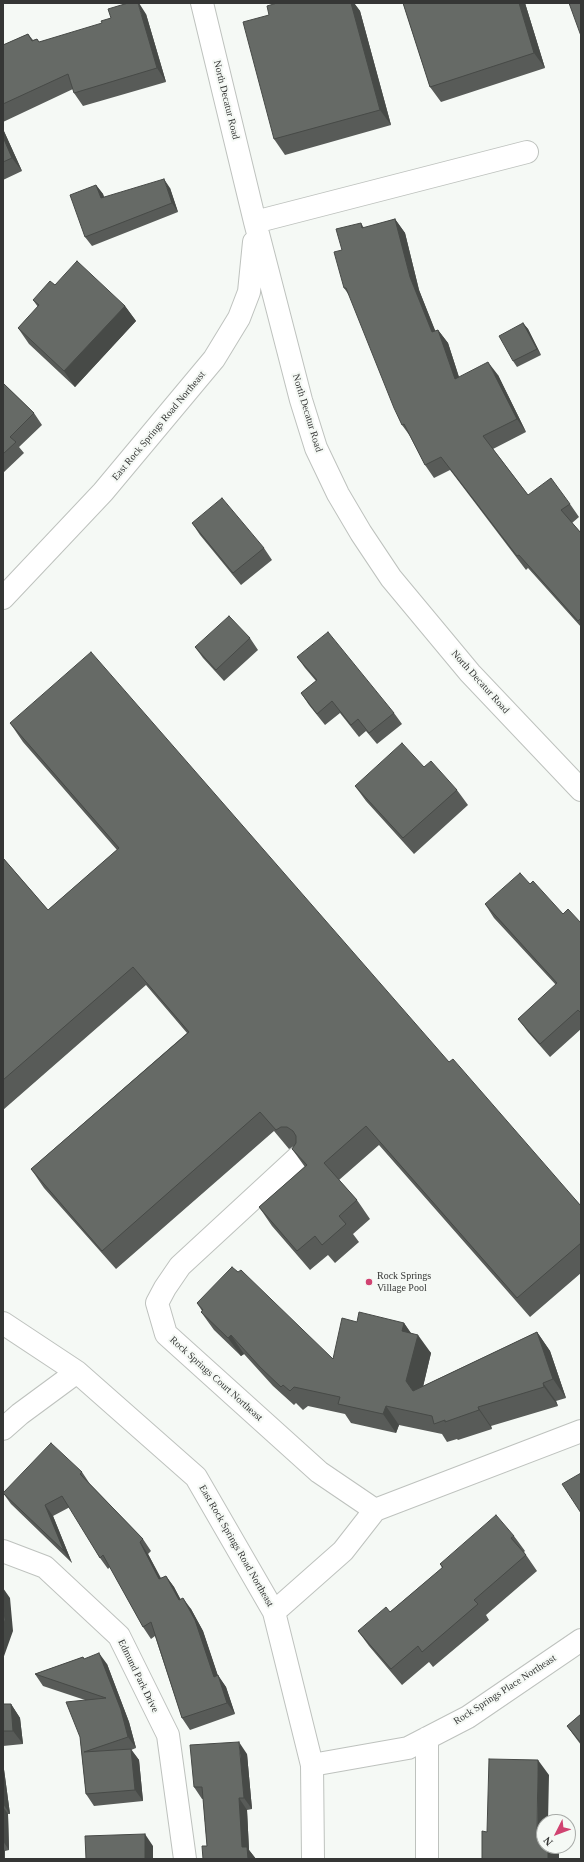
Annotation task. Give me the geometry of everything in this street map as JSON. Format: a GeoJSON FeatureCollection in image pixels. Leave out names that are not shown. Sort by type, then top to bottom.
{"type":"FeatureCollection","features":[{"type":"Feature","properties":{"kind":"street","name":"North Decatur Road"},"geometry":{"type":"LineString","coordinates":[[202,3],[255,222],[301,400],[316,448],[338,494],[361,534],[391,578],[470,673],[581,790]]}},
{"type":"Feature","properties":{"kind":"street"},"geometry":{"type":"LineString","coordinates":[[255,222],[527,152]]}},
{"type":"Feature","properties":{"kind":"street","name":"East Rock Springs Road Northeast"},"geometry":{"type":"LineString","coordinates":[[3,598],[103,492],[214,360],[239,318],[249,292],[255,222]]}},
{"type":"Feature","properties":{"kind":"street","name":"Rock Springs Court Northeast"},"geometry":{"type":"LineString","coordinates":[[297,1158],[180,1266],[157,1303],[166,1334],[319,1472],[375,1510]]}},
{"type":"Feature","properties":{"kind":"street","name":"East Rock Springs Road Northeast"},"geometry":{"type":"LineString","coordinates":[[3,1323],[77,1372],[196,1477],[274,1612],[312,1765],[313,1859]]}},
{"type":"Feature","properties":{"kind":"street"},"geometry":{"type":"LineString","coordinates":[[3,1429],[20,1414],[77,1372]]}},
{"type":"Feature","properties":{"kind":"street"},"geometry":{"type":"LineString","coordinates":[[274,1612],[343,1551],[375,1510],[581,1431]]}},
{"type":"Feature","properties":{"kind":"street","name":"Edmund Park Drive"},"geometry":{"type":"LineString","coordinates":[[3,1550],[45,1567],[119,1636],[168,1735],[185,1859]]}},
{"type":"Feature","properties":{"kind":"street","name":"Rock Springs Place Northeast"},"geometry":{"type":"LineString","coordinates":[[312,1765],[408,1748],[468,1717],[581,1640]]}},
{"type":"Feature","properties":{"kind":"street"},"geometry":{"type":"LineString","coordinates":[[426,1859],[427,1738]]}},
{"type":"Feature","properties":{"kind":"building"},"geometry":{"type":"Polygon","coordinates":[[[128,3],[138,3],[157,68],[74,93],[68,74],[3,104],[3,45],[28,34],[32,41],[37,39],[39,42],[102,23],[101,21],[111,18],[108,9],[128,3]]]}},
{"type":"Feature","properties":{"kind":"building"},"geometry":{"type":"Polygon","coordinates":[[[277,3],[351,3],[380,110],[274,139],[243,22],[269,15],[267,6],[277,3]]]}},
{"type":"Feature","properties":{"kind":"building"},"geometry":{"type":"Polygon","coordinates":[[[403,3],[519,3],[534,53],[430,87],[403,3]]]}},
{"type":"Feature","properties":{"kind":"building"},"geometry":{"type":"Polygon","coordinates":[[[569,3],[581,3],[581,36],[569,3]]]}},
{"type":"Feature","properties":{"kind":"building"},"geometry":{"type":"Polygon","coordinates":[[[3,137],[12,158],[3,162],[3,137]]]}},
{"type":"Feature","properties":{"kind":"building"},"geometry":{"type":"Polygon","coordinates":[[[164,179],[172,203],[85,237],[70,195],[96,185],[101,198],[164,179]]]}},
{"type":"Feature","properties":{"kind":"building"},"geometry":{"type":"Polygon","coordinates":[[[395,219],[410,277],[432,332],[438,330],[455,379],[488,362],[517,419],[483,436],[528,495],[551,478],[570,504],[561,510],[581,533],[581,618],[578,621],[519,555],[517,556],[441,457],[425,465],[394,408],[346,288],[344,288],[334,252],[342,250],[336,229],[361,223],[362,228],[395,219]]]}},
{"type":"Feature","properties":{"kind":"building"},"geometry":{"type":"Polygon","coordinates":[[[77,261],[125,306],[64,371],[18,328],[39,305],[33,300],[50,281],[55,285],[77,261]]]}},
{"type":"Feature","properties":{"kind":"building"},"geometry":{"type":"Polygon","coordinates":[[[523,323],[537,349],[513,361],[499,336],[523,323]]]}},
{"type":"Feature","properties":{"kind":"building"},"geometry":{"type":"Polygon","coordinates":[[[3,383],[34,413],[10,437],[16,442],[3,454],[3,383]]]}},
{"type":"Feature","properties":{"kind":"building"},"geometry":{"type":"Polygon","coordinates":[[[222,498],[264,548],[233,573],[192,523],[222,498]]]}},
{"type":"Feature","properties":{"kind":"building"},"geometry":{"type":"Polygon","coordinates":[[[229,616],[250,638],[216,670],[195,647],[229,616]]]}},
{"type":"Feature","properties":{"kind":"building"},"geometry":{"type":"Polygon","coordinates":[[[328,632],[394,713],[369,733],[358,719],[351,725],[332,701],[317,714],[301,693],[317,680],[297,657],[328,632]]]}},
{"type":"Feature","properties":{"kind":"building"},"geometry":{"type":"Polygon","coordinates":[[[91,652],[449,1062],[453,1059],[581,1206],[581,1243],[517,1298],[366,1126],[324,1163],[357,1200],[339,1216],[346,1224],[322,1245],[315,1236],[297,1251],[259,1207],[307,1165],[292,1149],[296,1143],[296,1136],[293,1131],[287,1127],[281,1127],[276,1130],[260,1112],[102,1251],[31,1169],[189,1032],[133,967],[3,1080],[3,858],[48,910],[119,848],[10,723],[91,652]]]}},
{"type":"Feature","properties":{"kind":"building"},"geometry":{"type":"Polygon","coordinates":[[[402,743],[424,767],[431,761],[457,790],[403,838],[355,786],[402,743]]]}},
{"type":"Feature","properties":{"kind":"building"},"geometry":{"type":"Polygon","coordinates":[[[520,873],[530,884],[533,881],[563,914],[568,909],[581,923],[581,1013],[578,1010],[540,1044],[518,1019],[557,983],[485,904],[520,873]]]}},
{"type":"Feature","properties":{"kind":"building"},"geometry":{"type":"Polygon","coordinates":[[[232,1267],[238,1272],[241,1270],[333,1359],[342,1318],[357,1322],[359,1312],[404,1323],[402,1331],[418,1335],[406,1381],[413,1391],[537,1332],[553,1379],[543,1383],[544,1387],[478,1407],[479,1410],[445,1422],[445,1420],[434,1424],[432,1416],[386,1406],[383,1414],[338,1404],[340,1397],[294,1387],[290,1391],[283,1385],[281,1387],[260,1367],[231,1335],[228,1338],[201,1312],[203,1310],[197,1303],[232,1267]]]}},
{"type":"Feature","properties":{"kind":"building"},"geometry":{"type":"Polygon","coordinates":[[[51,1443],[82,1472],[80,1474],[143,1539],[140,1542],[159,1579],[166,1576],[179,1600],[183,1598],[195,1620],[214,1677],[218,1675],[227,1703],[182,1718],[151,1622],[143,1627],[103,1555],[100,1558],[62,1496],[45,1505],[64,1551],[3,1493],[51,1443]]]}},
{"type":"Feature","properties":{"kind":"building"},"geometry":{"type":"Polygon","coordinates":[[[581,1473],[581,1513],[562,1484],[581,1473]]]}},
{"type":"Feature","properties":{"kind":"building"},"geometry":{"type":"Polygon","coordinates":[[[496,1515],[514,1536],[511,1538],[526,1555],[474,1600],[478,1604],[422,1652],[418,1646],[391,1669],[358,1631],[386,1607],[390,1612],[443,1567],[440,1564],[496,1515]]]}},
{"type":"Feature","properties":{"kind":"building"},"geometry":{"type":"Polygon","coordinates":[[[3,1602],[5,1620],[3,1625],[3,1602]]]}},
{"type":"Feature","properties":{"kind":"building"},"geometry":{"type":"Polygon","coordinates":[[[99,1653],[121,1710],[128,1737],[84,1752],[131,1749],[135,1790],[86,1794],[80,1737],[66,1702],[106,1698],[35,1674],[99,1653]]]}},
{"type":"Feature","properties":{"kind":"building"},"geometry":{"type":"Polygon","coordinates":[[[3,1704],[11,1704],[13,1731],[3,1731],[3,1704]]]}},
{"type":"Feature","properties":{"kind":"building"},"geometry":{"type":"Polygon","coordinates":[[[581,1714],[581,1743],[567,1726],[581,1714]]]}},
{"type":"Feature","properties":{"kind":"building"},"geometry":{"type":"Polygon","coordinates":[[[239,1742],[244,1798],[239,1798],[242,1847],[247,1847],[248,1859],[203,1859],[202,1846],[207,1846],[202,1787],[194,1787],[190,1745],[239,1742]]]}},
{"type":"Feature","properties":{"kind":"building"},"geometry":{"type":"Polygon","coordinates":[[[489,1759],[538,1760],[536,1854],[548,1854],[548,1859],[482,1859],[482,1831],[487,1832],[489,1759]]]}},
{"type":"Feature","properties":{"kind":"building"},"geometry":{"type":"Polygon","coordinates":[[[145,1834],[145,1859],[86,1859],[85,1836],[145,1834]]]}},
{"type":"Feature","properties":{"kind":"place","name":"Rock Springs Village Pool"},"geometry":{"type":"Point","coordinates":[369,1282]}}]}
